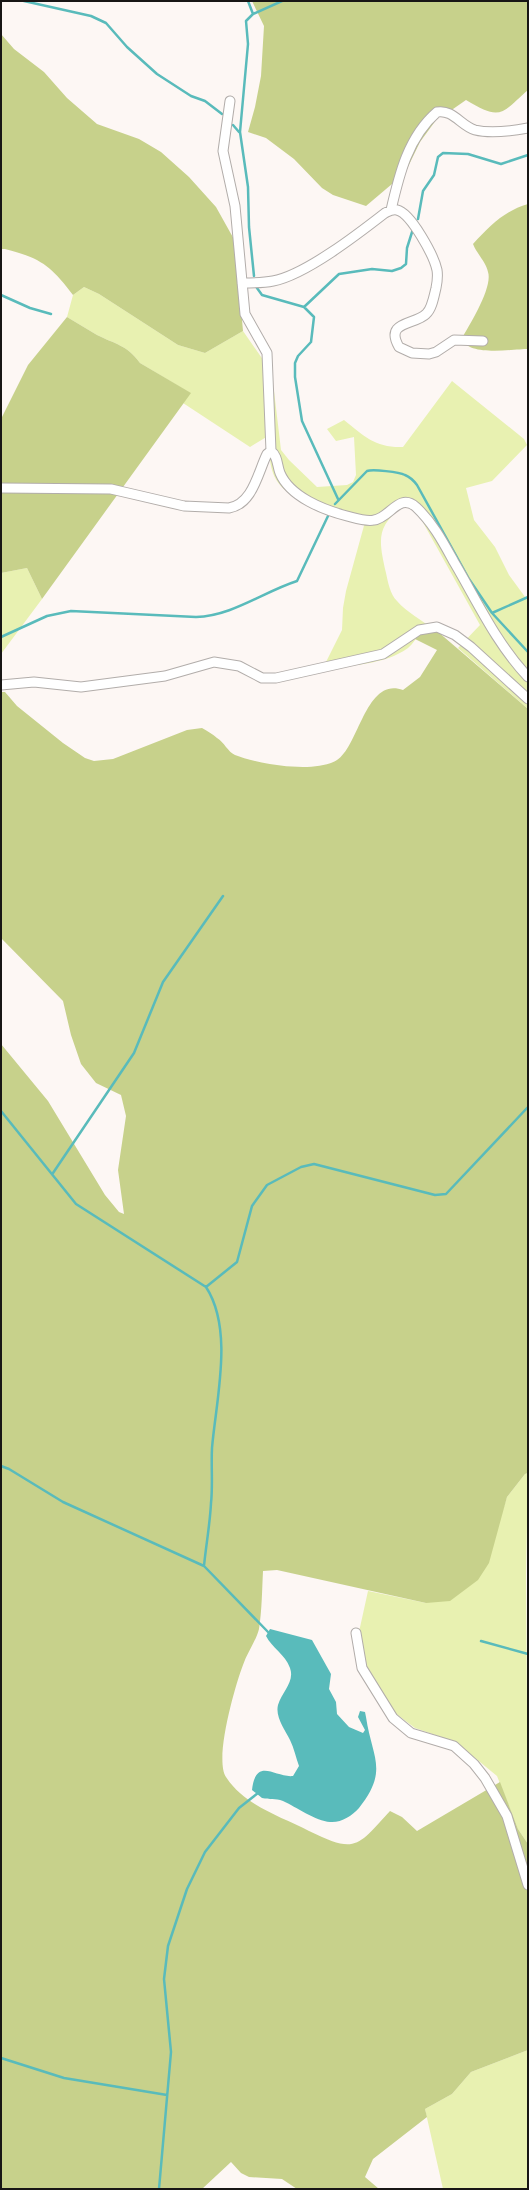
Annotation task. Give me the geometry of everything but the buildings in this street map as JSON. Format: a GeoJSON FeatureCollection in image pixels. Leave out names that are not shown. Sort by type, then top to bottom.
{"type":"FeatureCollection","features":[{"type":"Feature","properties":{"kind":"street"},"geometry":{"type":"LineString","coordinates":[[230,101],[223,151],[235,206],[244,314],[267,353],[272,451],[277,459],[280,474],[297,494],[341,514],[374,520],[384,516],[399,503],[409,503],[415,506],[440,536],[512,660],[528,676]]}},
{"type":"Feature","properties":{"kind":"street"},"geometry":{"type":"LineString","coordinates":[[242,283],[283,279],[320,258],[391,210],[409,149],[426,123],[437,112],[451,114],[462,124],[475,130],[516,130],[528,128]]}},
{"type":"Feature","properties":{"kind":"street"},"geometry":{"type":"LineString","coordinates":[[391,210],[402,212],[413,223],[435,264],[438,278],[428,313],[421,318],[401,325],[396,330],[396,339],[399,347],[412,353],[429,354],[439,350],[454,340],[471,339],[483,341]]}},
{"type":"Feature","properties":{"kind":"street"},"geometry":{"type":"LineString","coordinates":[[1,488],[111,489],[184,506],[229,508],[236,507],[245,500],[267,454],[272,451]]}},
{"type":"Feature","properties":{"kind":"street"},"geometry":{"type":"LineString","coordinates":[[1,685],[34,682],[81,687],[165,676],[214,662],[239,666],[262,678],[276,678],[383,654],[419,630],[437,627],[451,632],[471,647],[528,699]]}},
{"type":"Feature","properties":{"kind":"street"},"geometry":{"type":"LineString","coordinates":[[356,1633],[362,1668],[393,1718],[411,1733],[454,1746],[474,1764],[485,1778],[507,1816],[528,1885]]}},
{"type":"Feature","properties":{"kind":"green space"},"geometry":{"type":"Polygon","coordinates":[[[252,1],[528,1],[528,90],[512,105],[500,112],[487,111],[466,100],[443,116],[439,116],[420,142],[405,173],[366,206],[333,195],[322,188],[294,159],[266,138],[248,132],[261,76],[264,26],[252,1]]]}},
{"type":"Feature","properties":{"kind":"green space"},"geometry":{"type":"Polygon","coordinates":[[[1,34],[14,49],[44,72],[67,98],[97,124],[139,139],[161,152],[189,177],[216,207],[235,241],[243,331],[205,353],[178,345],[99,294],[84,287],[73,295],[51,270],[37,260],[17,252],[1,249],[1,34]]]}},
{"type":"Feature","properties":{"kind":"green space"},"geometry":{"type":"Polygon","coordinates":[[[528,204],[528,349],[491,351],[472,348],[465,344],[462,338],[480,305],[489,279],[485,265],[473,244],[498,220],[519,207],[528,204]]]}},
{"type":"Feature","properties":{"kind":"green space"},"geometry":{"type":"Polygon","coordinates":[[[84,287],[99,294],[178,345],[205,353],[243,331],[266,364],[274,391],[281,450],[289,460],[317,487],[347,485],[353,482],[356,475],[354,437],[336,441],[327,429],[344,420],[371,440],[385,446],[403,447],[452,381],[524,439],[527,445],[492,481],[466,488],[474,520],[495,547],[509,575],[528,601],[528,709],[458,648],[480,625],[415,508],[407,504],[390,519],[382,533],[381,541],[383,561],[390,588],[395,598],[405,609],[433,630],[423,632],[408,648],[389,658],[366,664],[322,670],[342,630],[343,608],[346,591],[365,522],[313,506],[288,492],[279,484],[273,473],[270,460],[268,436],[250,447],[183,403],[190,393],[140,363],[130,352],[67,317],[73,295],[84,287]]]}},
{"type":"Feature","properties":{"kind":"green space"},"geometry":{"type":"Polygon","coordinates":[[[67,317],[130,352],[140,363],[191,393],[42,599],[27,568],[1,573],[1,419],[28,365],[67,317]]]}},
{"type":"Feature","properties":{"kind":"green space"},"geometry":{"type":"Polygon","coordinates":[[[27,568],[42,599],[1,654],[1,573],[27,568]]]}},
{"type":"Feature","properties":{"kind":"green space"},"geometry":{"type":"Polygon","coordinates":[[[437,631],[528,709],[528,1473],[525,1474],[507,1497],[489,1563],[478,1580],[450,1601],[426,1603],[277,1570],[263,1571],[259,1629],[243,1665],[235,1689],[227,1722],[222,1755],[223,1768],[226,1777],[243,1796],[275,1815],[337,1843],[347,1844],[355,1843],[370,1833],[390,1811],[402,1817],[417,1831],[500,1782],[518,1829],[528,1844],[528,2050],[471,2072],[452,2094],[425,2109],[427,2117],[373,2159],[365,2177],[379,2189],[297,2189],[282,2179],[249,2177],[241,2173],[231,2162],[202,2189],[1,2189],[1,1044],[48,1101],[105,1195],[119,1212],[124,1214],[118,1170],[126,1116],[121,1095],[96,1083],[81,1064],[71,1035],[63,1001],[1,938],[1,692],[5,692],[17,706],[63,743],[85,758],[94,761],[113,759],[187,730],[202,728],[212,734],[235,755],[257,762],[271,764],[301,767],[315,766],[327,764],[337,760],[345,752],[364,714],[380,693],[390,688],[403,690],[420,677],[437,650],[415,639],[423,632],[437,631]]]}},
{"type":"Feature","properties":{"kind":"green space"},"geometry":{"type":"Polygon","coordinates":[[[528,1473],[526,1575],[528,1844],[518,1829],[497,1776],[469,1753],[450,1740],[415,1728],[395,1713],[361,1661],[357,1641],[368,1591],[426,1603],[499,1522],[507,1497],[525,1474],[528,1473]]]}},
{"type":"Feature","properties":{"kind":"green space"},"geometry":{"type":"Polygon","coordinates":[[[528,2050],[528,2189],[443,2189],[425,2109],[452,2094],[471,2072],[528,2050]]]}},
{"type":"Feature","properties":{"kind":"water"},"geometry":{"type":"Polygon","coordinates":[[[270,1629],[312,1640],[331,1674],[329,1689],[336,1702],[337,1714],[349,1727],[363,1733],[365,1730],[358,1717],[360,1711],[365,1712],[376,1764],[374,1784],[359,1808],[353,1814],[342,1820],[334,1822],[324,1821],[283,1801],[262,1798],[252,1790],[254,1780],[262,1771],[293,1776],[299,1766],[291,1743],[279,1719],[277,1710],[280,1700],[291,1678],[290,1668],[285,1659],[266,1636],[270,1629]]]}},
{"type":"Feature","properties":{"kind":"waterway"},"geometry":{"type":"LineString","coordinates":[[24,1],[91,16],[106,23],[127,47],[157,74],[191,96],[205,101],[222,114]]}},
{"type":"Feature","properties":{"kind":"waterway"},"geometry":{"type":"LineString","coordinates":[[248,1],[253,14]]}},
{"type":"Feature","properties":{"kind":"waterway"},"geometry":{"type":"LineString","coordinates":[[254,276],[249,227],[248,187],[240,132],[248,44],[246,21],[253,14],[282,1]]}},
{"type":"Feature","properties":{"kind":"waterway"},"geometry":{"type":"LineString","coordinates":[[233,125],[239,132]]}},
{"type":"Feature","properties":{"kind":"waterway"},"geometry":{"type":"LineString","coordinates":[[418,219],[423,191],[434,175],[438,157],[443,153],[468,154],[501,164],[528,155]]}},
{"type":"Feature","properties":{"kind":"waterway"},"geometry":{"type":"LineString","coordinates":[[304,307],[339,274],[372,269],[392,271],[401,268],[406,264],[407,248],[413,229]]}},
{"type":"Feature","properties":{"kind":"waterway"},"geometry":{"type":"LineString","coordinates":[[257,288],[262,295],[304,307],[314,317],[311,342],[298,356],[295,363],[295,377],[302,421],[338,499]]}},
{"type":"Feature","properties":{"kind":"waterway"},"geometry":{"type":"LineString","coordinates":[[1,295],[30,308],[51,314]]}},
{"type":"Feature","properties":{"kind":"waterway"},"geometry":{"type":"LineString","coordinates":[[335,504],[367,471],[375,470],[392,472],[402,474],[410,478],[417,485],[469,579],[492,613],[528,652]]}},
{"type":"Feature","properties":{"kind":"waterway"},"geometry":{"type":"LineString","coordinates":[[1,637],[47,616],[71,611],[196,617],[209,616],[235,608],[297,581],[328,516]]}},
{"type":"Feature","properties":{"kind":"waterway"},"geometry":{"type":"LineString","coordinates":[[492,613],[528,597]]}},
{"type":"Feature","properties":{"kind":"waterway"},"geometry":{"type":"LineString","coordinates":[[53,1173],[134,1053],[163,982],[223,896]]}},
{"type":"Feature","properties":{"kind":"waterway"},"geometry":{"type":"LineString","coordinates":[[206,1287],[237,1262],[252,1206],[267,1185],[301,1167],[314,1164],[435,1195],[446,1194],[528,1107]]}},
{"type":"Feature","properties":{"kind":"waterway"},"geometry":{"type":"LineString","coordinates":[[1,1111],[76,1204],[206,1287],[214,1304],[219,1324],[221,1366],[212,1448],[212,1496],[204,1566]]}},
{"type":"Feature","properties":{"kind":"waterway"},"geometry":{"type":"LineString","coordinates":[[1,1466],[9,1469],[63,1502],[204,1566],[269,1633]]}},
{"type":"Feature","properties":{"kind":"waterway"},"geometry":{"type":"LineString","coordinates":[[481,1641],[528,1654]]}},
{"type":"Feature","properties":{"kind":"waterway"},"geometry":{"type":"LineString","coordinates":[[159,2189],[171,2052],[164,1979],[168,1946],[187,1889],[205,1852],[239,1808],[258,1793]]}},
{"type":"Feature","properties":{"kind":"waterway"},"geometry":{"type":"LineString","coordinates":[[1,2058],[64,2078],[167,2095]]}}]}
